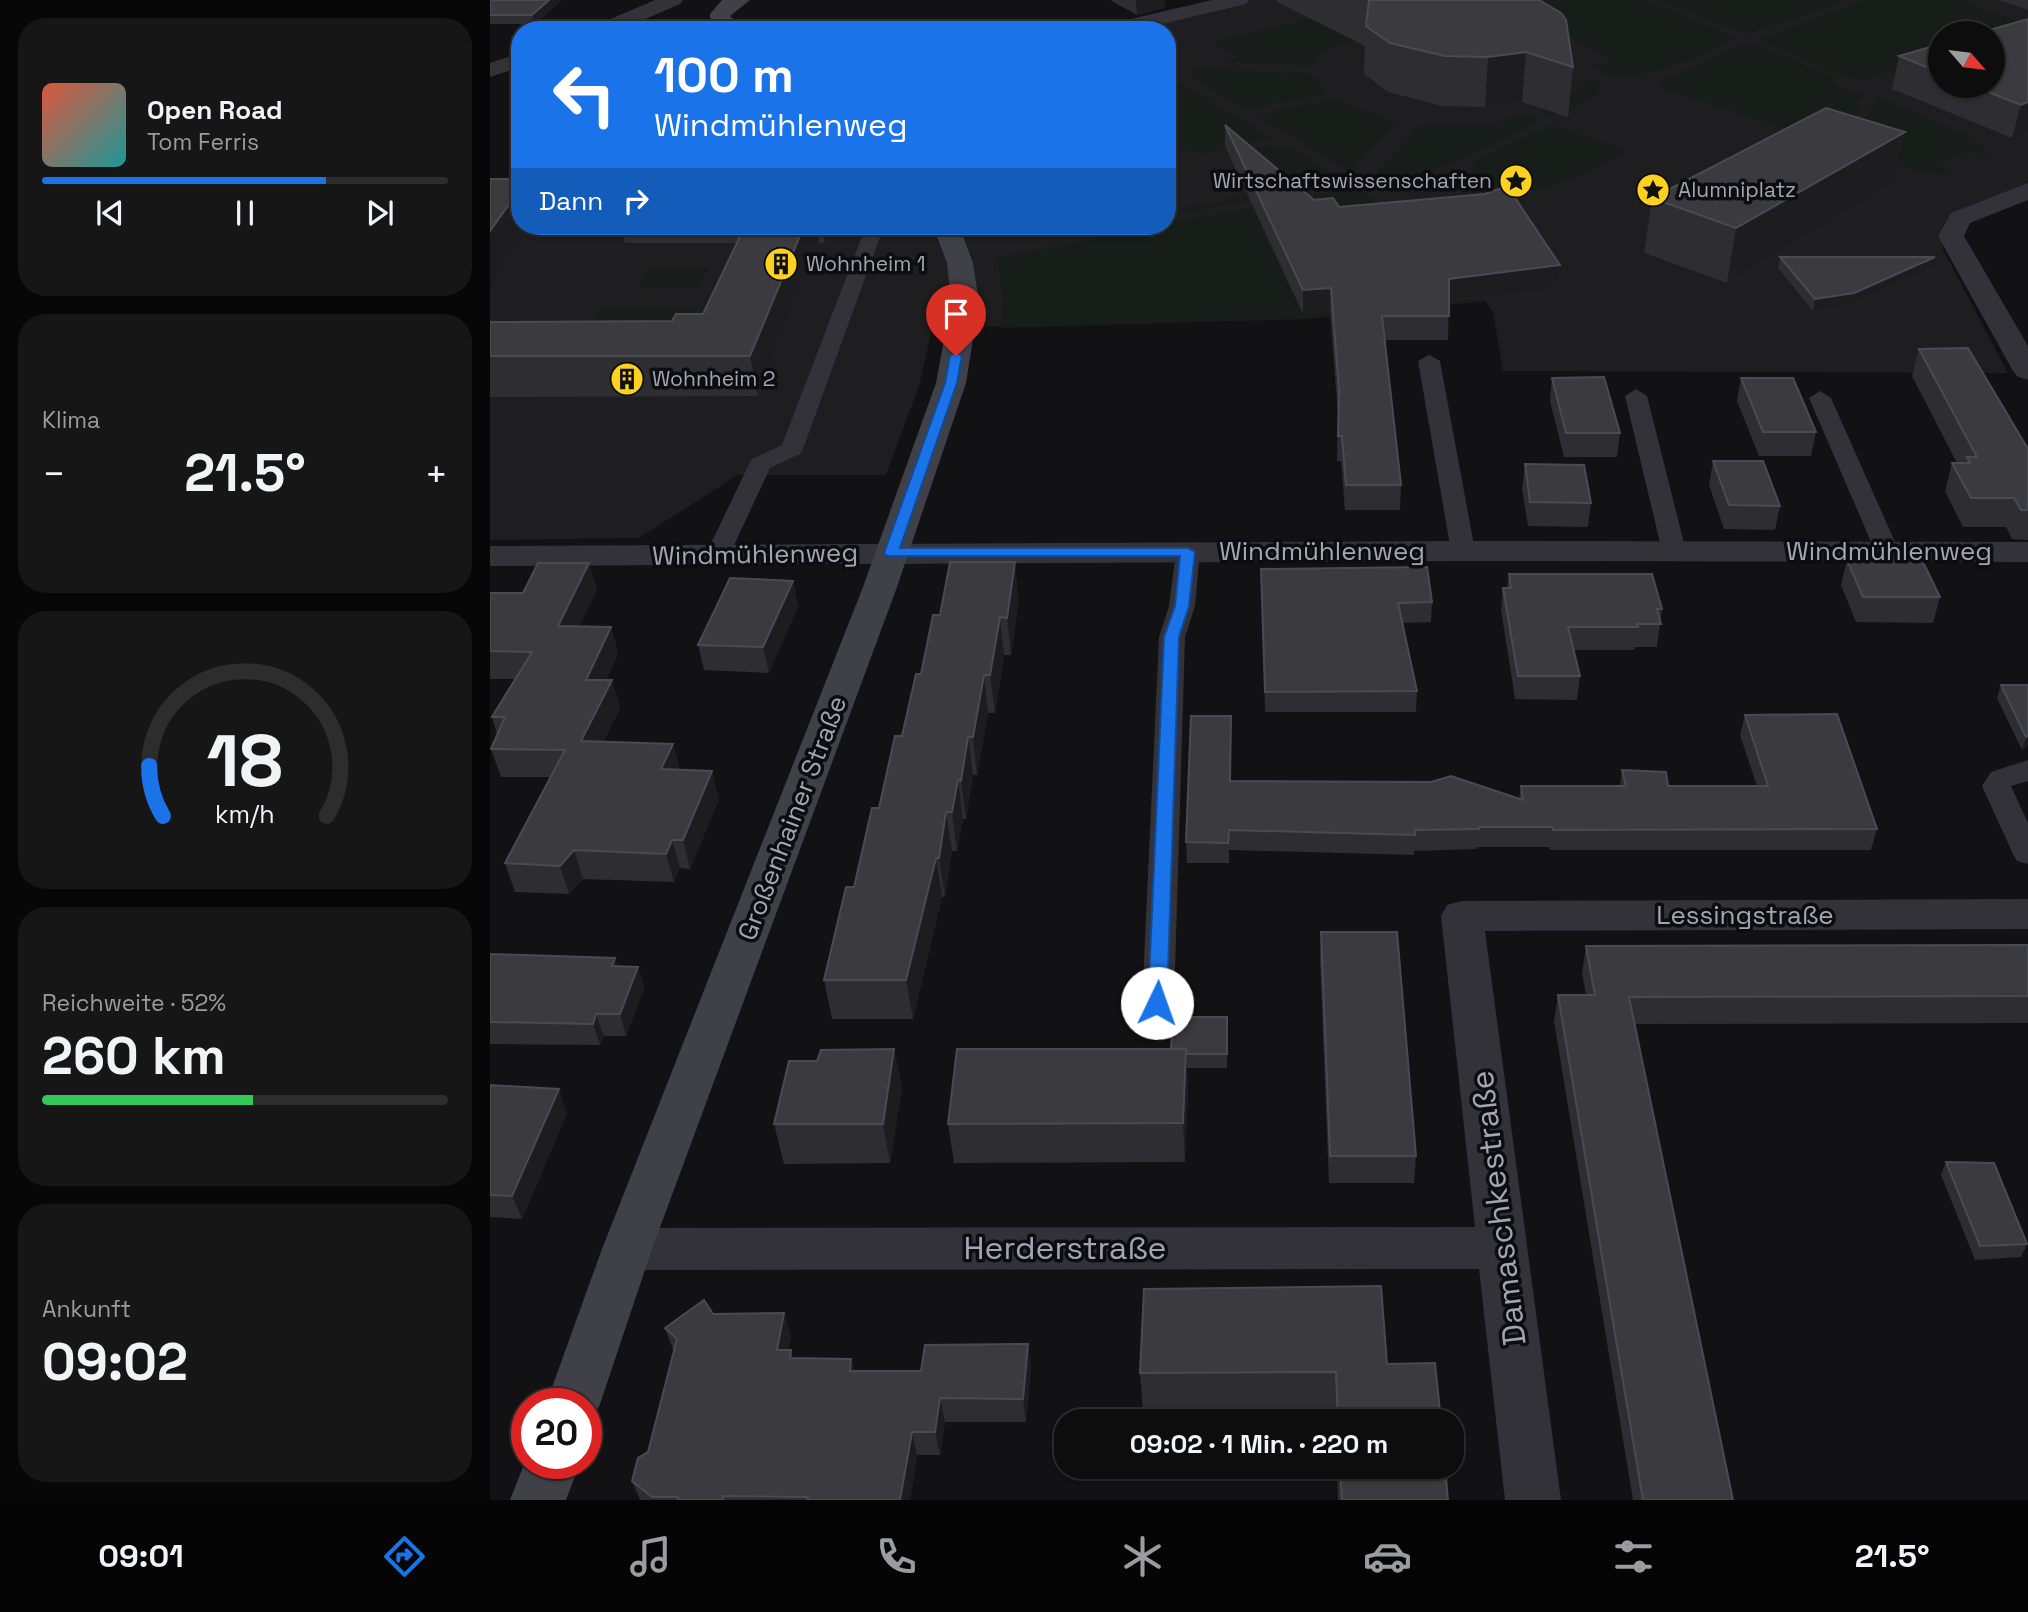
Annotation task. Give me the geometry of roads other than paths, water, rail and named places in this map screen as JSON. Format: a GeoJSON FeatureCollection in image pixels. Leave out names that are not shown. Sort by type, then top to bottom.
{"type":"FeatureCollection","features":[{"type":"Feature","properties":{"kind":"main road"},"geometry":{"type":"LineString","coordinates":[[723,21],[719,18],[731,4]]}},
{"type":"Feature","properties":{"kind":"main road","name":"Großenhainer Straße"},"geometry":{"type":"LineString","coordinates":[[579,1388],[627,1249],[891,553],[951,383],[965,302],[960,263],[949,235]]}},
{"type":"Feature","properties":{"kind":"main road"},"geometry":{"type":"LineString","coordinates":[[538,1500],[546,1479]]}},
{"type":"Feature","properties":{"kind":"street"},"geometry":{"type":"LineString","coordinates":[[1147,21],[1239,0]]}},
{"type":"Feature","properties":{"kind":"street"},"geometry":{"type":"LineString","coordinates":[[624,21],[668,4]]}},
{"type":"Feature","properties":{"kind":"street"},"geometry":{"type":"LineString","coordinates":[[490,71],[511,63]]}},
{"type":"Feature","properties":{"kind":"street"},"geometry":{"type":"LineString","coordinates":[[2028,191],[1960,218],[1951,236],[2028,371]]}},
{"type":"Feature","properties":{"kind":"street","name":"Windmühlenweg"},"geometry":{"type":"LineString","coordinates":[[490,556],[1463,551],[2028,552]]}},
{"type":"Feature","properties":{"kind":"street","name":"Lessingstraße"},"geometry":{"type":"LineString","coordinates":[[1462,916],[2028,914]]}},
{"type":"Feature","properties":{"kind":"street","name":"Damaschkestraße"},"geometry":{"type":"LineString","coordinates":[[1462,916],[1533,1500]]}},
{"type":"Feature","properties":{"kind":"street","name":"Herderstraße"},"geometry":{"type":"LineString","coordinates":[[627,1249],[1503,1248]]}},
{"type":"Feature","properties":{"kind":"lane"},"geometry":{"type":"LineString","coordinates":[[718,554],[760,464],[792,449],[871,235]]}},
{"type":"Feature","properties":{"kind":"lane"},"geometry":{"type":"LineString","coordinates":[[1429,360],[1463,551]]}},
{"type":"Feature","properties":{"kind":"lane"},"geometry":{"type":"LineString","coordinates":[[1636,396],[1674,551]]}},
{"type":"Feature","properties":{"kind":"lane"},"geometry":{"type":"LineString","coordinates":[[1820,398],[1887,551]]}},
{"type":"Feature","properties":{"kind":"lane"},"geometry":{"type":"LineString","coordinates":[[1157,1003],[1172,637],[1182,606],[1188,552]]}},
{"type":"Feature","properties":{"kind":"lane"},"geometry":{"type":"LineString","coordinates":[[2028,769],[2016,776],[2001,779],[1996,786],[2028,854]]}},
{"type":"Feature","properties":{"kind":"place","name":"Wirtschaftswissenschaften"},"geometry":{"type":"Point","coordinates":[1516,181]}},
{"type":"Feature","properties":{"kind":"place","name":"Alumniplatz"},"geometry":{"type":"Point","coordinates":[1653,190]}},
{"type":"Feature","properties":{"kind":"place","name":"Wohnheim 1"},"geometry":{"type":"Point","coordinates":[781,264]}},
{"type":"Feature","properties":{"kind":"place","name":"Wohnheim 2"},"geometry":{"type":"Point","coordinates":[627,379]}}]}
